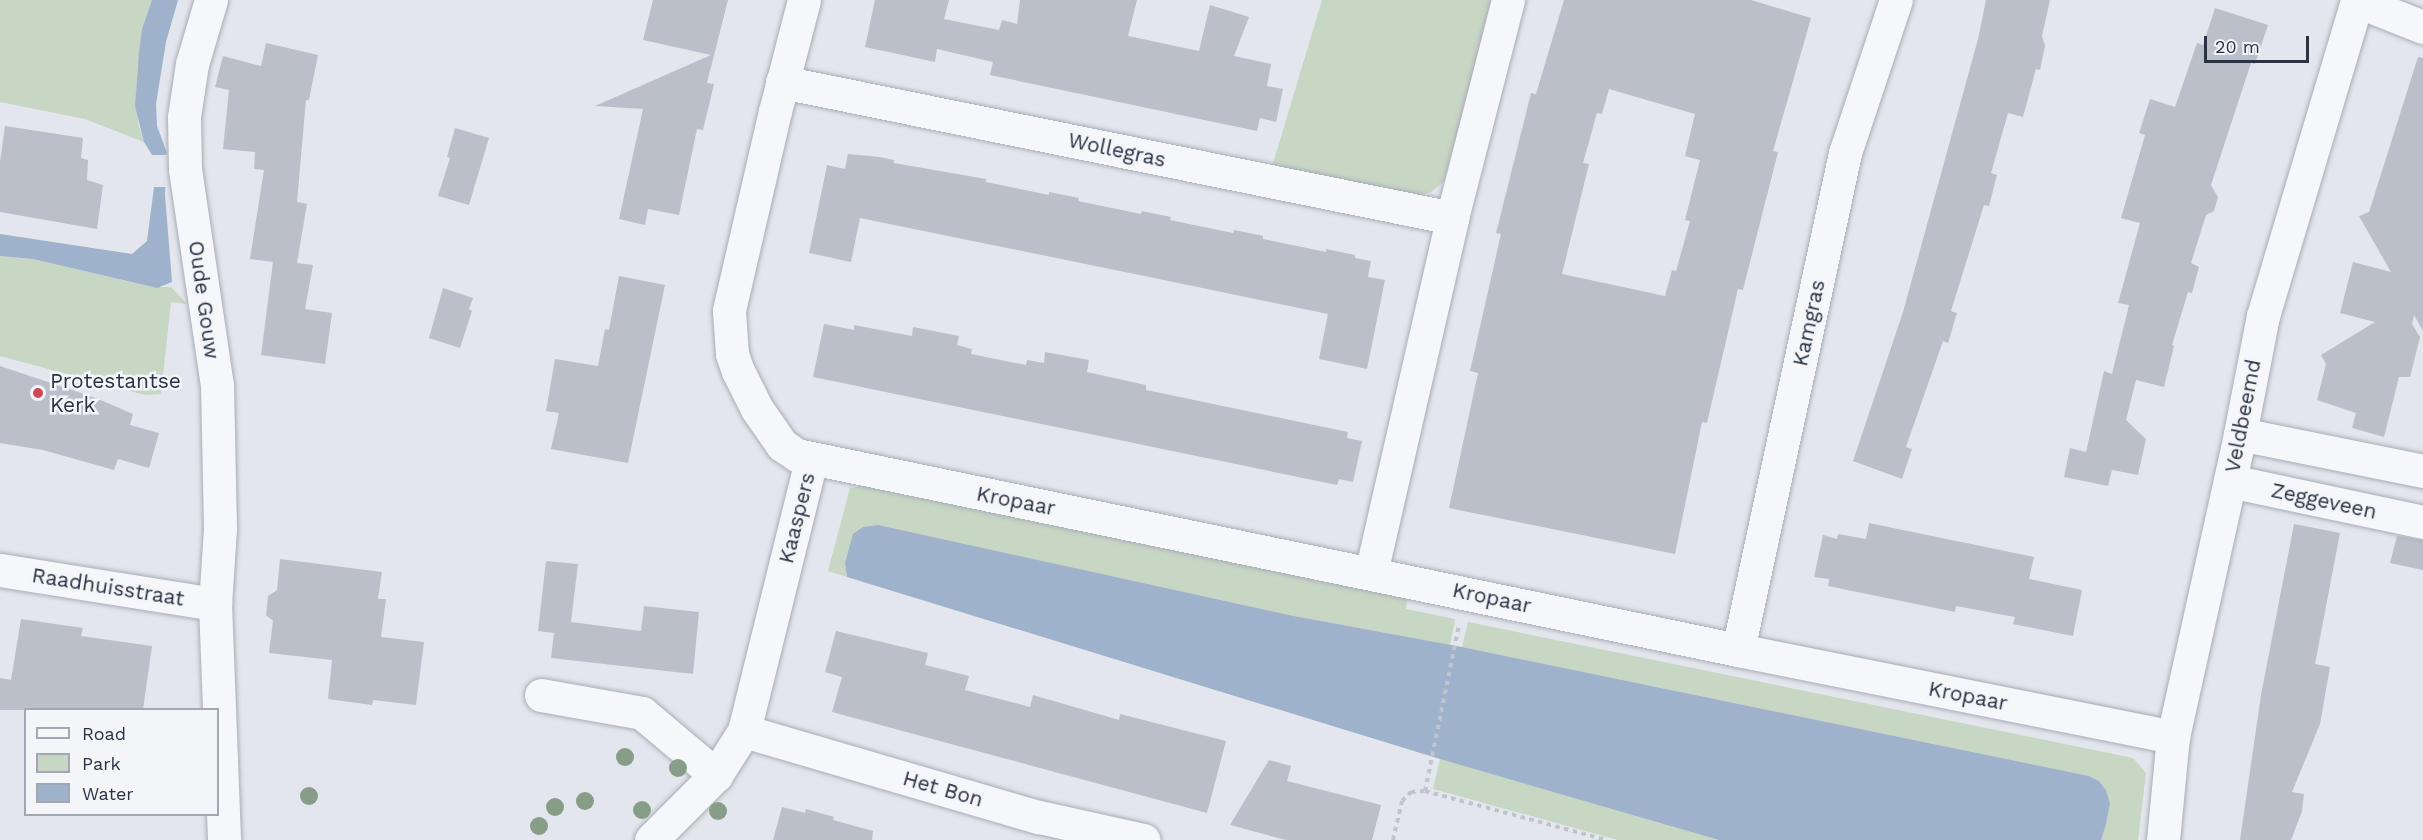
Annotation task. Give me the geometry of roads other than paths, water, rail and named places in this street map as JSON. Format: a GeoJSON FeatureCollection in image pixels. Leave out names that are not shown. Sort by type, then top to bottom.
{"type":"FeatureCollection","features":[{"type":"Feature","properties":{"kind":"street","name":"Oude Gouw"},"geometry":{"type":"LineString","coordinates":[[211,0],[192,64],[183,117],[185,169],[217,385],[220,529],[215,604],[219,708]]}},
{"type":"Feature","properties":{"kind":"street","name":"Kaaspers"},"geometry":{"type":"LineString","coordinates":[[651,840],[716,775],[744,731],[811,460],[782,445],[757,409],[738,372],[729,334],[729,311],[735,284],[782,82],[804,0]]}},
{"type":"Feature","properties":{"kind":"street"},"geometry":{"type":"LineString","coordinates":[[1371,573],[1452,218],[1508,0]]}},
{"type":"Feature","properties":{"kind":"street","name":"Kamgras"},"geometry":{"type":"LineString","coordinates":[[1738,650],[1845,153],[1896,0]]}},
{"type":"Feature","properties":{"kind":"street"},"geometry":{"type":"LineString","coordinates":[[2357,0],[2423,27]]}},
{"type":"Feature","properties":{"kind":"street","name":"Veldbeemd"},"geometry":{"type":"LineString","coordinates":[[2163,840],[2173,737],[2230,481],[2263,316],[2357,0]]}},
{"type":"Feature","properties":{"kind":"street","name":"Wollegras"},"geometry":{"type":"LineString","coordinates":[[782,82],[1452,218]]}},
{"type":"Feature","properties":{"kind":"street"},"geometry":{"type":"LineString","coordinates":[[2240,434],[2423,471]]}},
{"type":"Feature","properties":{"kind":"street","name":"Kropaar"},"geometry":{"type":"LineString","coordinates":[[811,460],[2173,737]]}},
{"type":"Feature","properties":{"kind":"street","name":"Zeggeveen"},"geometry":{"type":"LineString","coordinates":[[2230,481],[2422,515]]}},
{"type":"Feature","properties":{"kind":"street","name":"Raadhuisstraat"},"geometry":{"type":"LineString","coordinates":[[0,570],[215,604]]}},
{"type":"Feature","properties":{"kind":"street"},"geometry":{"type":"LineString","coordinates":[[541,695],[642,713],[716,775]]}},
{"type":"Feature","properties":{"kind":"street","name":"Oude Gouw"},"geometry":{"type":"LineString","coordinates":[[219,709],[224,840]]}},
{"type":"Feature","properties":{"kind":"street","name":"Het Bon"},"geometry":{"type":"LineString","coordinates":[[744,731],[1036,829],[1144,840]]}},
{"type":"Feature","properties":{"kind":"water"},"geometry":{"type":"Polygon","coordinates":[[[152,0],[178,0],[166,42],[156,104],[157,126],[167,153],[165,195],[172,282],[157,288],[33,259],[0,256],[0,234],[132,254],[147,241],[154,187],[154,158],[144,142],[135,106],[142,29],[152,0]]]}},
{"type":"Feature","properties":{"kind":"water"},"geometry":{"type":"Polygon","coordinates":[[[878,525],[1294,616],[1462,647],[2089,776],[2099,781],[2106,790],[2110,803],[2106,824],[2101,840],[1719,840],[1440,759],[847,577],[845,563],[853,534],[863,527],[878,525]]]}},
{"type":"Feature","properties":{"kind":"place","name":"Protestantse Kerk"},"geometry":{"type":"Point","coordinates":[38,393]}}]}
